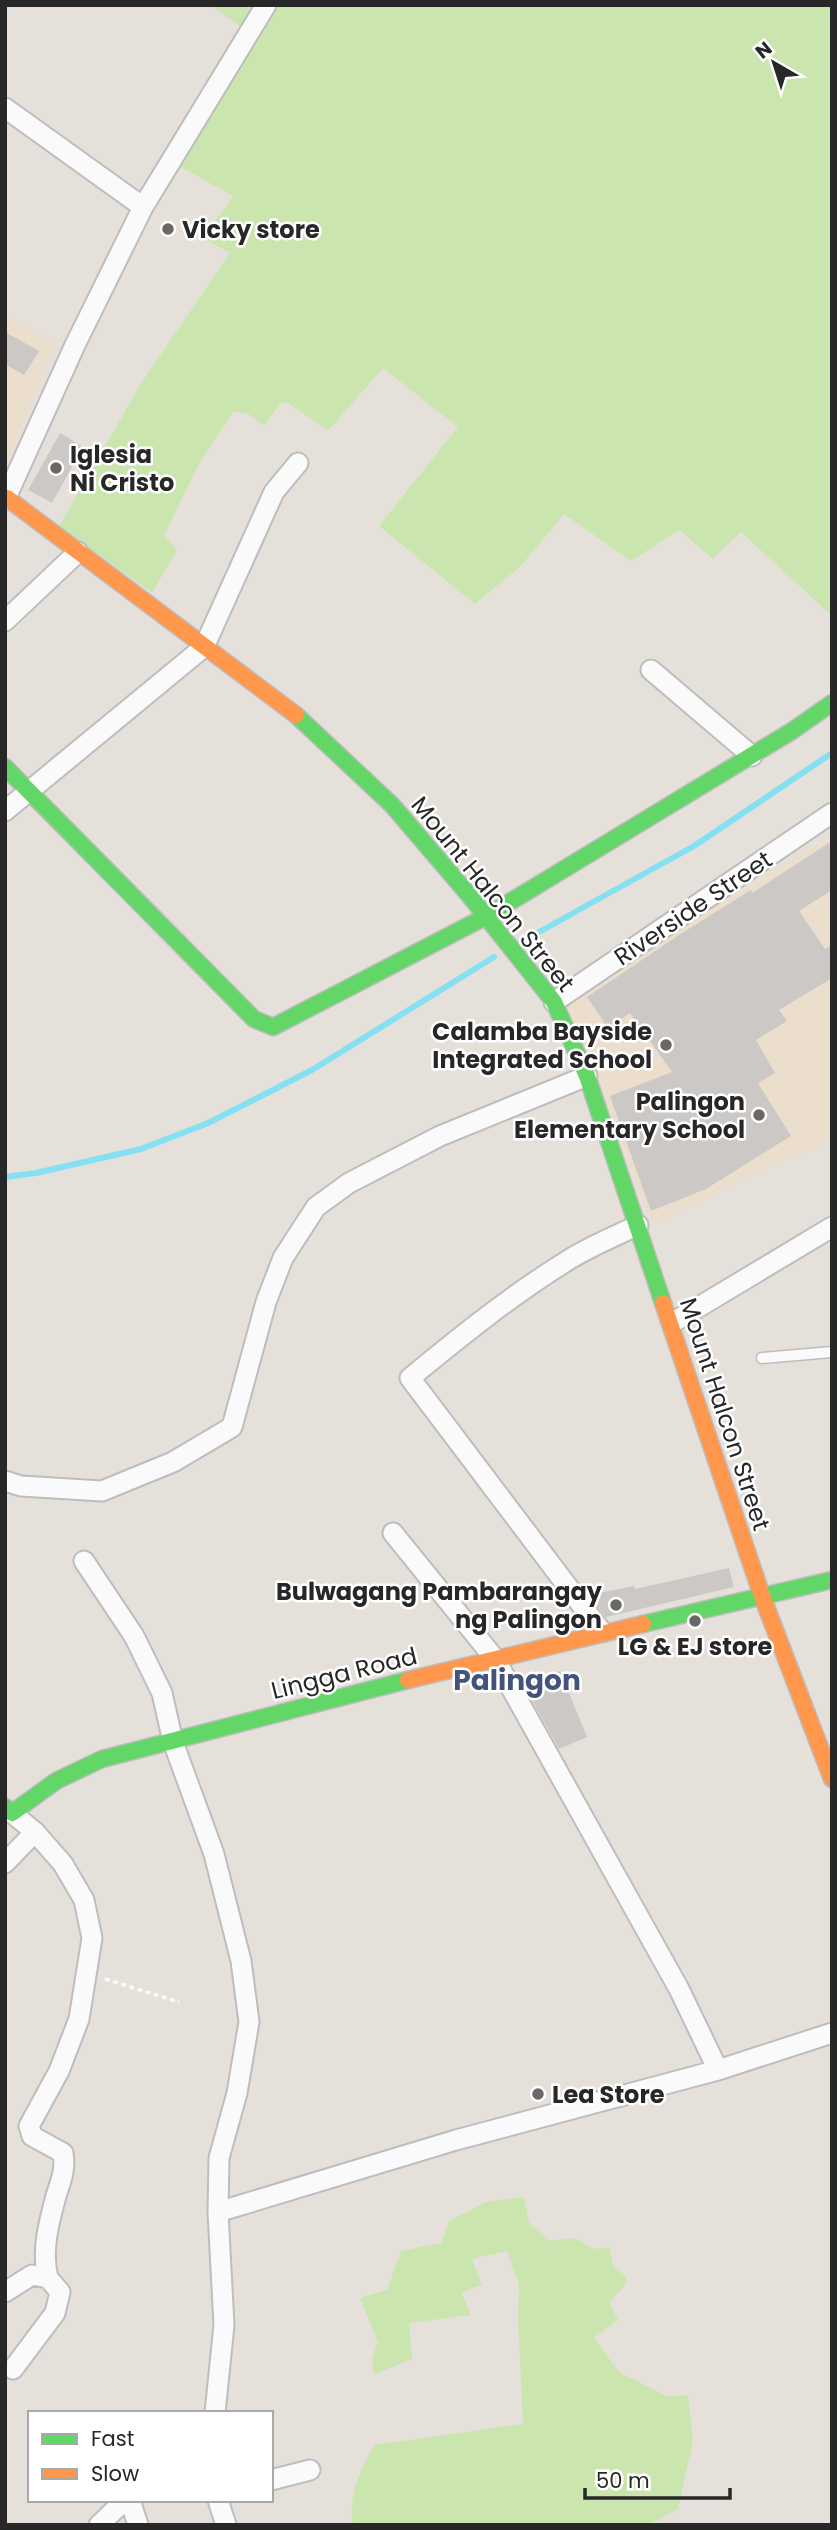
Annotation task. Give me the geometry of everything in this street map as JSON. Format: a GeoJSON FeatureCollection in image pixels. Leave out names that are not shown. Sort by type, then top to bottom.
{"type":"FeatureCollection","features":[{"type":"Feature","properties":{"kind":"street"},"geometry":{"type":"LineString","coordinates":[[6,499],[75,345],[143,207],[266,5]]}},
{"type":"Feature","properties":{"kind":"street"},"geometry":{"type":"LineString","coordinates":[[5,108],[143,207]]}},
{"type":"Feature","properties":{"kind":"street"},"geometry":{"type":"LineString","coordinates":[[5,811],[204,647],[274,492],[298,463]]}},
{"type":"Feature","properties":{"kind":"street","name":"Mount Halcon Street"},"geometry":{"type":"LineString","coordinates":[[6,499],[303,720],[392,805],[470,895],[554,1002],[587,1076],[762,1596],[832,1779]]}},
{"type":"Feature","properties":{"kind":"street"},"geometry":{"type":"LineString","coordinates":[[5,621],[78,552]]}},
{"type":"Feature","properties":{"kind":"street"},"geometry":{"type":"LineString","coordinates":[[651,670],[752,756]]}},
{"type":"Feature","properties":{"kind":"street"},"geometry":{"type":"LineString","coordinates":[[5,767],[254,1019],[273,1027],[485,917],[792,732],[832,703]]}},
{"type":"Feature","properties":{"kind":"street","name":"Riverside Street"},"geometry":{"type":"LineString","coordinates":[[554,1002],[832,813]]}},
{"type":"Feature","properties":{"kind":"street"},"geometry":{"type":"LineString","coordinates":[[5,1480],[21,1486],[102,1491],[173,1462],[232,1427],[266,1301],[282,1258],[316,1207],[349,1183],[440,1136],[587,1076]]}},
{"type":"Feature","properties":{"kind":"street"},"geometry":{"type":"LineString","coordinates":[[602,1632],[410,1378],[481,1320],[527,1287],[573,1257],[638,1225]]}},
{"type":"Feature","properties":{"kind":"street"},"geometry":{"type":"LineString","coordinates":[[672,1323],[832,1227]]}},
{"type":"Feature","properties":{"kind":"street"},"geometry":{"type":"LineString","coordinates":[[393,1533],[495,1659],[679,1989],[718,2070]]}},
{"type":"Feature","properties":{"kind":"street"},"geometry":{"type":"LineString","coordinates":[[84,1561],[134,1636],[162,1693],[173,1742],[214,1854],[241,1961],[249,2022],[237,2093],[219,2158],[218,2212],[224,2325],[215,2411]]}},
{"type":"Feature","properties":{"kind":"street","name":"Lingga Road"},"geometry":{"type":"LineString","coordinates":[[9,1810],[57,1781],[102,1759],[360,1691],[832,1580]]}},
{"type":"Feature","properties":{"kind":"street"},"geometry":{"type":"LineString","coordinates":[[9,1810],[35,1832],[63,1864],[84,1900],[92,1938],[79,2019],[59,2071],[29,2126],[32,2136],[63,2153],[65,2164],[48,2225],[45,2266],[48,2278],[60,2292],[55,2313],[13,2369]]}},
{"type":"Feature","properties":{"kind":"street"},"geometry":{"type":"LineString","coordinates":[[5,1863],[35,1832]]}},
{"type":"Feature","properties":{"kind":"street"},"geometry":{"type":"LineString","coordinates":[[218,2212],[456,2140],[718,2070],[832,2034]]}},
{"type":"Feature","properties":{"kind":"street"},"geometry":{"type":"LineString","coordinates":[[5,2292],[32,2275],[48,2278]]}},
{"type":"Feature","properties":{"kind":"street"},"geometry":{"type":"LineString","coordinates":[[273,2479],[310,2470]]}},
{"type":"Feature","properties":{"kind":"street"},"geometry":{"type":"LineString","coordinates":[[99,2525],[126,2502]]}},
{"type":"Feature","properties":{"kind":"street"},"geometry":{"type":"LineString","coordinates":[[129,2502],[138,2525]]}},
{"type":"Feature","properties":{"kind":"street"},"geometry":{"type":"LineString","coordinates":[[219,2502],[226,2525]]}},
{"type":"Feature","properties":{"kind":"lane"},"geometry":{"type":"LineString","coordinates":[[762,1358],[832,1352]]}},
{"type":"Feature","properties":{"kind":"path"},"geometry":{"type":"LineString","coordinates":[[86,1973],[179,2002]]}},
{"type":"Feature","properties":{"kind":"shaded area"},"geometry":{"type":"Polygon","coordinates":[[[5,315],[55,343],[5,468],[5,315]]]}},
{"type":"Feature","properties":{"kind":"shaded area","name":"Calamba Bayside Integrated School"},"geometry":{"type":"Polygon","coordinates":[[[832,835],[832,1139],[726,1187],[653,1226],[563,999],[832,835]]]}},
{"type":"Feature","properties":{"kind":"green space"},"geometry":{"type":"Polygon","coordinates":[[[210,5],[832,5],[832,616],[741,532],[713,559],[679,530],[631,561],[564,514],[520,567],[475,604],[379,526],[458,427],[383,368],[328,431],[287,402],[281,403],[264,426],[247,413],[233,412],[200,462],[164,535],[177,550],[152,593],[59,526],[142,382],[230,253],[203,238],[233,196],[177,165],[256,37],[210,5]]]}},
{"type":"Feature","properties":{"kind":"green space"},"geometry":{"type":"Polygon","coordinates":[[[524,2197],[529,2223],[550,2241],[575,2238],[592,2249],[609,2247],[613,2266],[627,2278],[622,2289],[609,2302],[618,2320],[594,2338],[619,2372],[668,2397],[688,2395],[693,2441],[678,2509],[648,2525],[354,2525],[354,2494],[360,2473],[374,2445],[523,2424],[519,2285],[507,2251],[472,2259],[482,2285],[461,2292],[471,2315],[409,2323],[412,2359],[374,2374],[372,2358],[378,2342],[360,2298],[387,2290],[401,2251],[441,2243],[449,2221],[486,2202],[524,2197]]]}},
{"type":"Feature","properties":{"kind":"building"},"geometry":{"type":"Polygon","coordinates":[[[5,332],[39,351],[24,375],[5,364],[5,332]]]}},
{"type":"Feature","properties":{"kind":"building","name":"Iglesia Ni Cristo"},"geometry":{"type":"Polygon","coordinates":[[[60,433],[83,447],[52,503],[28,490],[60,433]]]}},
{"type":"Feature","properties":{"kind":"building","name":"Calamba Bayside Integrated School"},"geometry":{"type":"Polygon","coordinates":[[[832,841],[832,890],[799,911],[825,949],[832,945],[832,978],[779,1010],[787,1021],[756,1040],[775,1073],[758,1083],[791,1136],[706,1189],[651,1211],[610,1096],[672,1072],[630,1013],[608,1028],[587,997],[682,933],[751,890],[752,893],[832,841]]]}},
{"type":"Feature","properties":{"kind":"building"},"geometry":{"type":"Polygon","coordinates":[[[729,1568],[734,1587],[606,1617],[594,1602],[593,1594],[634,1586],[635,1589],[729,1568]]]}},
{"type":"Feature","properties":{"kind":"building"},"geometry":{"type":"Polygon","coordinates":[[[560,1671],[587,1737],[559,1749],[524,1686],[560,1671]]]}},
{"type":"Feature","properties":{"kind":"waterway"},"geometry":{"type":"LineString","coordinates":[[521,942],[694,846],[832,753]]}},
{"type":"Feature","properties":{"kind":"waterway"},"geometry":{"type":"LineString","coordinates":[[5,1177],[36,1173],[141,1149],[208,1123],[312,1070],[494,957]]}},
{"type":"Feature","properties":{"kind":"traffic: fast"},"geometry":{"type":"LineString","coordinates":[[5,767],[254,1019],[273,1027],[485,917],[792,731],[832,703]]}},
{"type":"Feature","properties":{"kind":"traffic: fast"},"geometry":{"type":"LineString","coordinates":[[296,715],[392,805],[469,895],[554,1002],[587,1076],[663,1303]]}},
{"type":"Feature","properties":{"kind":"traffic: fast"},"geometry":{"type":"LineString","coordinates":[[643,1624],[832,1580]]}},
{"type":"Feature","properties":{"kind":"traffic: fast"},"geometry":{"type":"LineString","coordinates":[[5,1807],[12,1813],[56,1781],[102,1759],[408,1680]]}},
{"type":"Feature","properties":{"kind":"traffic: slow"},"geometry":{"type":"LineString","coordinates":[[7,498],[296,715]]}},
{"type":"Feature","properties":{"kind":"traffic: slow"},"geometry":{"type":"LineString","coordinates":[[663,1303],[762,1596],[832,1779]]}},
{"type":"Feature","properties":{"kind":"traffic: slow"},"geometry":{"type":"LineString","coordinates":[[408,1680],[643,1624]]}},
{"type":"Feature","properties":{"kind":"place","name":"Vicky store"},"geometry":{"type":"Point","coordinates":[168,229]}},
{"type":"Feature","properties":{"kind":"place","name":"Iglesia Ni Cristo"},"geometry":{"type":"Point","coordinates":[56,468]}},
{"type":"Feature","properties":{"kind":"place","name":"Calamba Bayside Integrated School"},"geometry":{"type":"Point","coordinates":[666,1045]}},
{"type":"Feature","properties":{"kind":"place","name":"Palingon Elementary School"},"geometry":{"type":"Point","coordinates":[759,1115]}},
{"type":"Feature","properties":{"kind":"place","name":"Bulwagang Pambarangay ng Palingon"},"geometry":{"type":"Point","coordinates":[616,1605]}},
{"type":"Feature","properties":{"kind":"place","name":"LG & EJ store"},"geometry":{"type":"Point","coordinates":[695,1621]}},
{"type":"Feature","properties":{"kind":"place","name":"Lea Store"},"geometry":{"type":"Point","coordinates":[538,2094]}},
{"type":"Feature","properties":{"kind":"district","name":"Palingon"},"geometry":{"type":"Point","coordinates":[517,1680]}}]}
